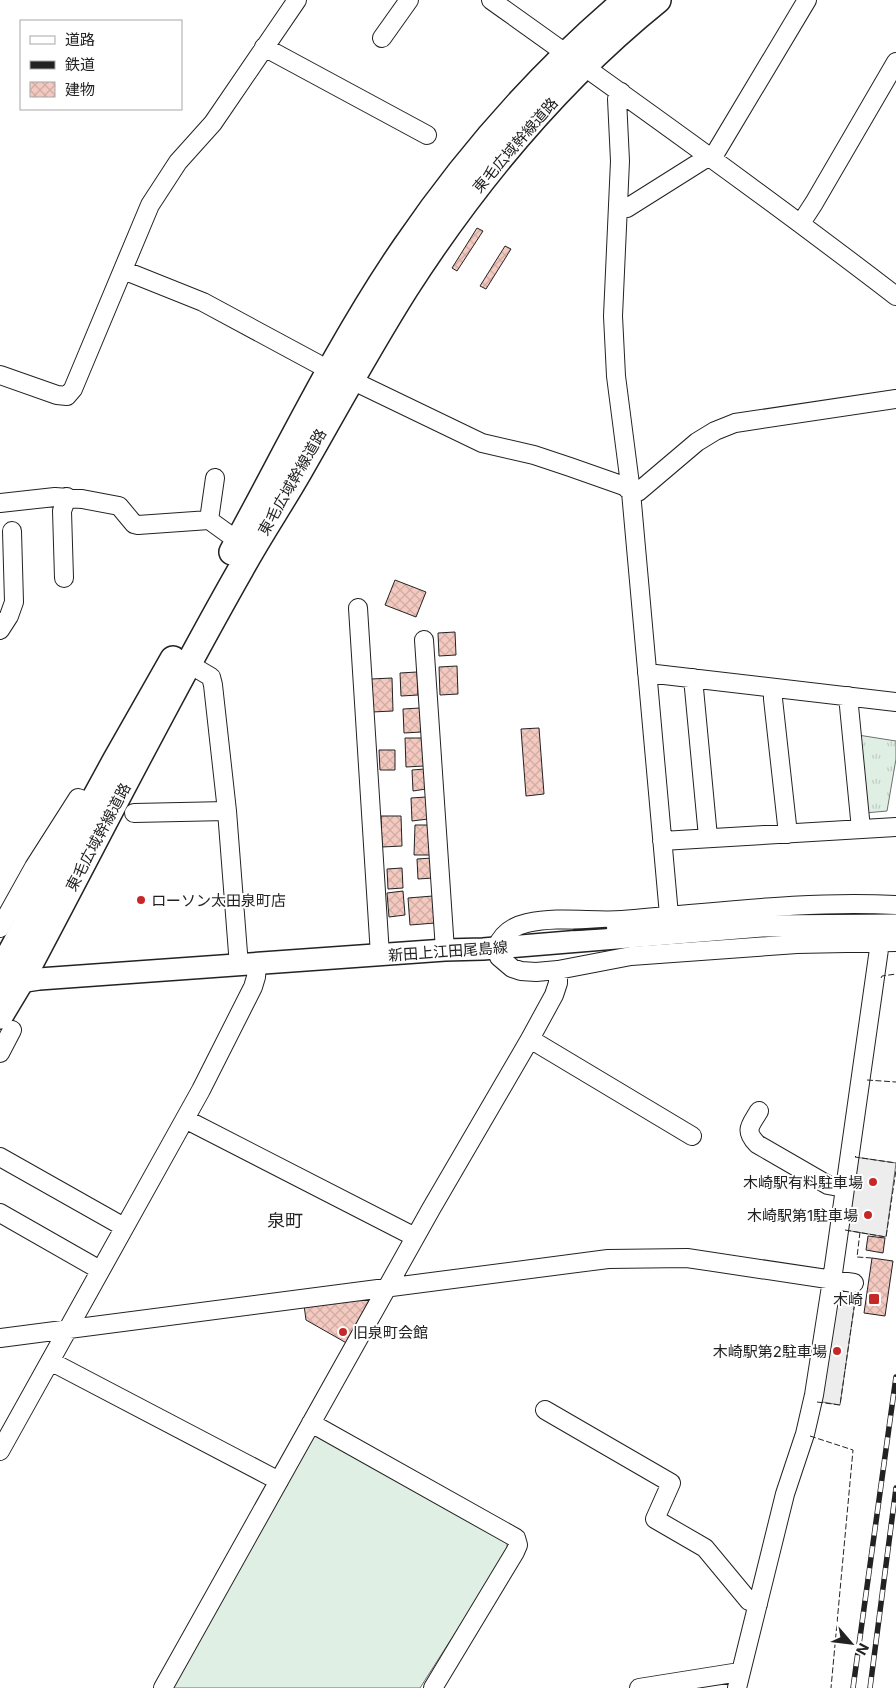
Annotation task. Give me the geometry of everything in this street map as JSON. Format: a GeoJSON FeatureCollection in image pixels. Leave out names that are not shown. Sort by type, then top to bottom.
{"type":"FeatureCollection","features":[{"type":"Feature","properties":{"kind":"highway","name":"東毛広域幹線道路"},"geometry":{"type":"LineString","coordinates":[[576,60],[626,0]]}},
{"type":"Feature","properties":{"kind":"highway","name":"東毛広域幹線道路"},"geometry":{"type":"LineString","coordinates":[[7,979],[189,664],[242,568],[341,376],[404,248],[448,187],[502,122],[576,60],[621,30],[658,0]]}},
{"type":"Feature","properties":{"kind":"highway","name":"東毛広域幹線道路"},"geometry":{"type":"LineString","coordinates":[[6,1023],[7,979],[42,872],[91,803],[283,459],[341,376]]}},
{"type":"Feature","properties":{"kind":"main road","name":"新田上江田尾島線"},"geometry":{"type":"LineString","coordinates":[[7,979],[248,966],[762,926],[896,925]]}},
{"type":"Feature","properties":{"kind":"street"},"geometry":{"type":"LineString","coordinates":[[0,375],[57,395],[67,396],[73,389],[150,205],[178,162],[213,123],[297,0]]}},
{"type":"Feature","properties":{"kind":"street"},"geometry":{"type":"LineString","coordinates":[[382,38],[409,0]]}},
{"type":"Feature","properties":{"kind":"street"},"geometry":{"type":"LineString","coordinates":[[491,0],[801,223],[896,296]]}},
{"type":"Feature","properties":{"kind":"street"},"geometry":{"type":"LineString","coordinates":[[618,209],[627,208],[716,152],[807,0]]}},
{"type":"Feature","properties":{"kind":"street"},"geometry":{"type":"LineString","coordinates":[[264,47],[427,135]]}},
{"type":"Feature","properties":{"kind":"street"},"geometry":{"type":"LineString","coordinates":[[801,223],[814,204],[896,62]]}},
{"type":"Feature","properties":{"kind":"street"},"geometry":{"type":"LineString","coordinates":[[621,92],[617,99],[620,161],[613,316],[616,376],[631,492],[669,916]]}},
{"type":"Feature","properties":{"kind":"street"},"geometry":{"type":"LineString","coordinates":[[123,270],[203,302],[341,376],[482,443],[534,455],[624,486],[631,492],[638,492],[697,442],[715,431],[760,419],[896,399]]}},
{"type":"Feature","properties":{"kind":"street"},"geometry":{"type":"LineString","coordinates":[[209,520],[215,478]]}},
{"type":"Feature","properties":{"kind":"street"},"geometry":{"type":"LineString","coordinates":[[0,503],[67,497],[114,504],[134,524],[209,520],[238,541]]}},
{"type":"Feature","properties":{"kind":"street"},"geometry":{"type":"LineString","coordinates":[[64,578],[62,511],[67,497]]}},
{"type":"Feature","properties":{"kind":"street"},"geometry":{"type":"LineString","coordinates":[[0,630],[13,608],[14,602],[12,531]]}},
{"type":"Feature","properties":{"kind":"street"},"geometry":{"type":"LineString","coordinates":[[358,608],[380,955]]}},
{"type":"Feature","properties":{"kind":"street"},"geometry":{"type":"LineString","coordinates":[[424,640],[444,950]]}},
{"type":"Feature","properties":{"kind":"street"},"geometry":{"type":"LineString","coordinates":[[0,1451],[185,1119],[253,987],[256,977],[248,966],[211,678],[189,664]]}},
{"type":"Feature","properties":{"kind":"street"},"geometry":{"type":"LineString","coordinates":[[647,673],[896,702]]}},
{"type":"Feature","properties":{"kind":"street"},"geometry":{"type":"LineString","coordinates":[[692,678],[708,838]]}},
{"type":"Feature","properties":{"kind":"street"},"geometry":{"type":"LineString","coordinates":[[773,688],[788,834]]}},
{"type":"Feature","properties":{"kind":"street"},"geometry":{"type":"LineString","coordinates":[[848,696],[861,829]]}},
{"type":"Feature","properties":{"kind":"street"},"geometry":{"type":"LineString","coordinates":[[134,813],[227,812]]}},
{"type":"Feature","properties":{"kind":"street"},"geometry":{"type":"LineString","coordinates":[[662,841],[896,827]]}},
{"type":"Feature","properties":{"kind":"street"},"geometry":{"type":"LineString","coordinates":[[0,928],[42,872]]}},
{"type":"Feature","properties":{"kind":"street"},"geometry":{"type":"LineString","coordinates":[[739,1681],[785,1494],[805,1434],[814,1395],[844,1188],[888,942],[797,944],[631,956],[558,970],[536,972],[512,968],[499,957],[496,948],[502,936],[518,926],[539,922],[570,919],[620,920],[829,904],[896,905]]}},
{"type":"Feature","properties":{"kind":"street"},"geometry":{"type":"LineString","coordinates":[[163,1688],[415,1237],[530,1039],[554,995],[558,983],[558,970]]}},
{"type":"Feature","properties":{"kind":"street"},"geometry":{"type":"LineString","coordinates":[[0,1053],[6,1023]]}},
{"type":"Feature","properties":{"kind":"street"},"geometry":{"type":"LineString","coordinates":[[530,1039],[692,1136]]}},
{"type":"Feature","properties":{"kind":"street"},"geometry":{"type":"LineString","coordinates":[[759,1111],[749,1128],[749,1136],[757,1144],[828,1185],[844,1188]]}},
{"type":"Feature","properties":{"kind":"street"},"geometry":{"type":"LineString","coordinates":[[185,1119],[415,1237]]}},
{"type":"Feature","properties":{"kind":"street"},"geometry":{"type":"LineString","coordinates":[[0,1157],[124,1227]]}},
{"type":"Feature","properties":{"kind":"street"},"geometry":{"type":"LineString","coordinates":[[0,1213],[100,1270]]}},
{"type":"Feature","properties":{"kind":"street"},"geometry":{"type":"LineString","coordinates":[[0,1338],[608,1259],[687,1258],[854,1283]]}},
{"type":"Feature","properties":{"kind":"street"},"geometry":{"type":"LineString","coordinates":[[50,1361],[279,1481]]}},
{"type":"Feature","properties":{"kind":"street"},"geometry":{"type":"LineString","coordinates":[[544,1410],[671,1483],[655,1519],[705,1548],[749,1601],[758,1604]]}},
{"type":"Feature","properties":{"kind":"street"},"geometry":{"type":"LineString","coordinates":[[311,1423],[516,1538],[518,1546],[515,1552],[433,1688]]}},
{"type":"Feature","properties":{"kind":"street"},"geometry":{"type":"LineString","coordinates":[[639,1688],[732,1673],[739,1681]]}},
{"type":"Feature","properties":{"kind":"green space"},"geometry":{"type":"Polygon","coordinates":[[[858,735],[896,741],[896,759],[887,811],[865,813],[858,735]]]}},
{"type":"Feature","properties":{"kind":"green space"},"geometry":{"type":"Polygon","coordinates":[[[314,1430],[506,1539],[508,1550],[420,1688],[170,1688],[314,1430]]]}},
{"type":"Feature","properties":{"kind":"shaded area"},"geometry":{"type":"Polygon","coordinates":[[[855,1157],[896,1163],[886,1237],[845,1230],[855,1157]]]}},
{"type":"Feature","properties":{"kind":"shaded area","name":"木崎駅第2駐車場"},"geometry":{"type":"Polygon","coordinates":[[[834,1297],[855,1301],[840,1405],[817,1401],[834,1297]]]}},
{"type":"Feature","properties":{"kind":"building"},"geometry":{"type":"Polygon","coordinates":[[[477,228],[483,231],[457,271],[452,268],[477,228]]]}},
{"type":"Feature","properties":{"kind":"building"},"geometry":{"type":"Polygon","coordinates":[[[505,246],[511,249],[486,289],[480,286],[505,246]]]}},
{"type":"Feature","properties":{"kind":"building"},"geometry":{"type":"Polygon","coordinates":[[[395,580],[426,592],[416,617],[385,605],[395,580]]]}},
{"type":"Feature","properties":{"kind":"building"},"geometry":{"type":"Polygon","coordinates":[[[455,632],[456,655],[439,656],[438,633],[455,632]]]}},
{"type":"Feature","properties":{"kind":"building"},"geometry":{"type":"Polygon","coordinates":[[[457,666],[458,694],[440,695],[439,667],[457,666]]]}},
{"type":"Feature","properties":{"kind":"building"},"geometry":{"type":"Polygon","coordinates":[[[417,672],[418,695],[401,696],[400,673],[417,672]]]}},
{"type":"Feature","properties":{"kind":"building"},"geometry":{"type":"Polygon","coordinates":[[[392,678],[393,711],[372,712],[371,679],[392,678]]]}},
{"type":"Feature","properties":{"kind":"building"},"geometry":{"type":"Polygon","coordinates":[[[420,708],[421,732],[404,733],[403,709],[420,708]]]}},
{"type":"Feature","properties":{"kind":"building"},"geometry":{"type":"Polygon","coordinates":[[[539,728],[544,794],[526,796],[521,729],[539,728]]]}},
{"type":"Feature","properties":{"kind":"building"},"geometry":{"type":"Polygon","coordinates":[[[405,738],[423,738],[424,766],[406,767],[405,738]]]}},
{"type":"Feature","properties":{"kind":"building"},"geometry":{"type":"Polygon","coordinates":[[[379,750],[395,750],[395,770],[380,770],[379,750]]]}},
{"type":"Feature","properties":{"kind":"building"},"geometry":{"type":"Polygon","coordinates":[[[425,769],[426,789],[413,791],[412,770],[425,769]]]}},
{"type":"Feature","properties":{"kind":"building"},"geometry":{"type":"Polygon","coordinates":[[[426,797],[428,819],[412,821],[411,798],[426,797]]]}},
{"type":"Feature","properties":{"kind":"building"},"geometry":{"type":"Polygon","coordinates":[[[381,816],[401,816],[402,846],[382,847],[381,816]]]}},
{"type":"Feature","properties":{"kind":"building"},"geometry":{"type":"Polygon","coordinates":[[[415,825],[432,825],[432,855],[414,855],[415,825]]]}},
{"type":"Feature","properties":{"kind":"building"},"geometry":{"type":"Polygon","coordinates":[[[432,858],[433,878],[418,879],[417,859],[432,858]]]}},
{"type":"Feature","properties":{"kind":"building"},"geometry":{"type":"Polygon","coordinates":[[[402,868],[403,888],[388,889],[387,869],[402,868]]]}},
{"type":"Feature","properties":{"kind":"building"},"geometry":{"type":"Polygon","coordinates":[[[403,891],[405,915],[389,917],[387,893],[403,891]]]}},
{"type":"Feature","properties":{"kind":"building"},"geometry":{"type":"Polygon","coordinates":[[[433,896],[435,923],[410,925],[408,898],[433,896]]]}},
{"type":"Feature","properties":{"kind":"building"},"geometry":{"type":"Polygon","coordinates":[[[868,1236],[885,1238],[883,1253],[866,1250],[868,1236]]]}},
{"type":"Feature","properties":{"kind":"building"},"geometry":{"type":"Polygon","coordinates":[[[872,1258],[893,1261],[885,1316],[864,1313],[872,1258]]]}},
{"type":"Feature","properties":{"kind":"building","name":"旧泉町会館"},"geometry":{"type":"Polygon","coordinates":[[[380,1294],[350,1345],[306,1320],[304,1305],[380,1294]]]}},
{"type":"Feature","properties":{"kind":"railway"},"geometry":{"type":"LineString","coordinates":[[853,1688],[896,1377]]}},
{"type":"Feature","properties":{"kind":"railway"},"geometry":{"type":"LineString","coordinates":[[870,1688],[896,1488]]}},
{"type":"Feature","properties":{"kind":"fence"},"geometry":{"type":"LineString","coordinates":[[881,978],[882,976],[896,974]]}},
{"type":"Feature","properties":{"kind":"fence"},"geometry":{"type":"LineString","coordinates":[[867,1080],[896,1082]]}},
{"type":"Feature","properties":{"kind":"fence"},"geometry":{"type":"LineString","coordinates":[[856,1156],[896,1163]]}},
{"type":"Feature","properties":{"kind":"fence"},"geometry":{"type":"LineString","coordinates":[[845,1230],[886,1237],[896,1170]]}},
{"type":"Feature","properties":{"kind":"fence"},"geometry":{"type":"LineString","coordinates":[[860,1232],[857,1257],[872,1258]]}},
{"type":"Feature","properties":{"kind":"fence"},"geometry":{"type":"LineString","coordinates":[[817,1402],[840,1405],[855,1301],[835,1297]]}},
{"type":"Feature","properties":{"kind":"fence"},"geometry":{"type":"LineString","coordinates":[[810,1436],[853,1450],[831,1688]]}},
{"type":"Feature","properties":{"kind":"wall"},"geometry":{"type":"LineString","coordinates":[[574,930],[606,928]]}},
{"type":"Feature","properties":{"kind":"place","name":"ローソン太田泉町店"},"geometry":{"type":"Point","coordinates":[141,900]}},
{"type":"Feature","properties":{"kind":"place","name":"木崎駅有料駐車場"},"geometry":{"type":"Point","coordinates":[873,1182]}},
{"type":"Feature","properties":{"kind":"place","name":"木崎駅第1駐車場"},"geometry":{"type":"Point","coordinates":[868,1215]}},
{"type":"Feature","properties":{"kind":"place","name":"木崎"},"geometry":{"type":"Point","coordinates":[874,1299]}},
{"type":"Feature","properties":{"kind":"place","name":"旧泉町会館"},"geometry":{"type":"Point","coordinates":[343,1332]}},
{"type":"Feature","properties":{"kind":"place","name":"木崎駅第2駐車場"},"geometry":{"type":"Point","coordinates":[837,1351]}},
{"type":"Feature","properties":{"kind":"district","name":"泉町"},"geometry":{"type":"Point","coordinates":[285,1220]}}]}
